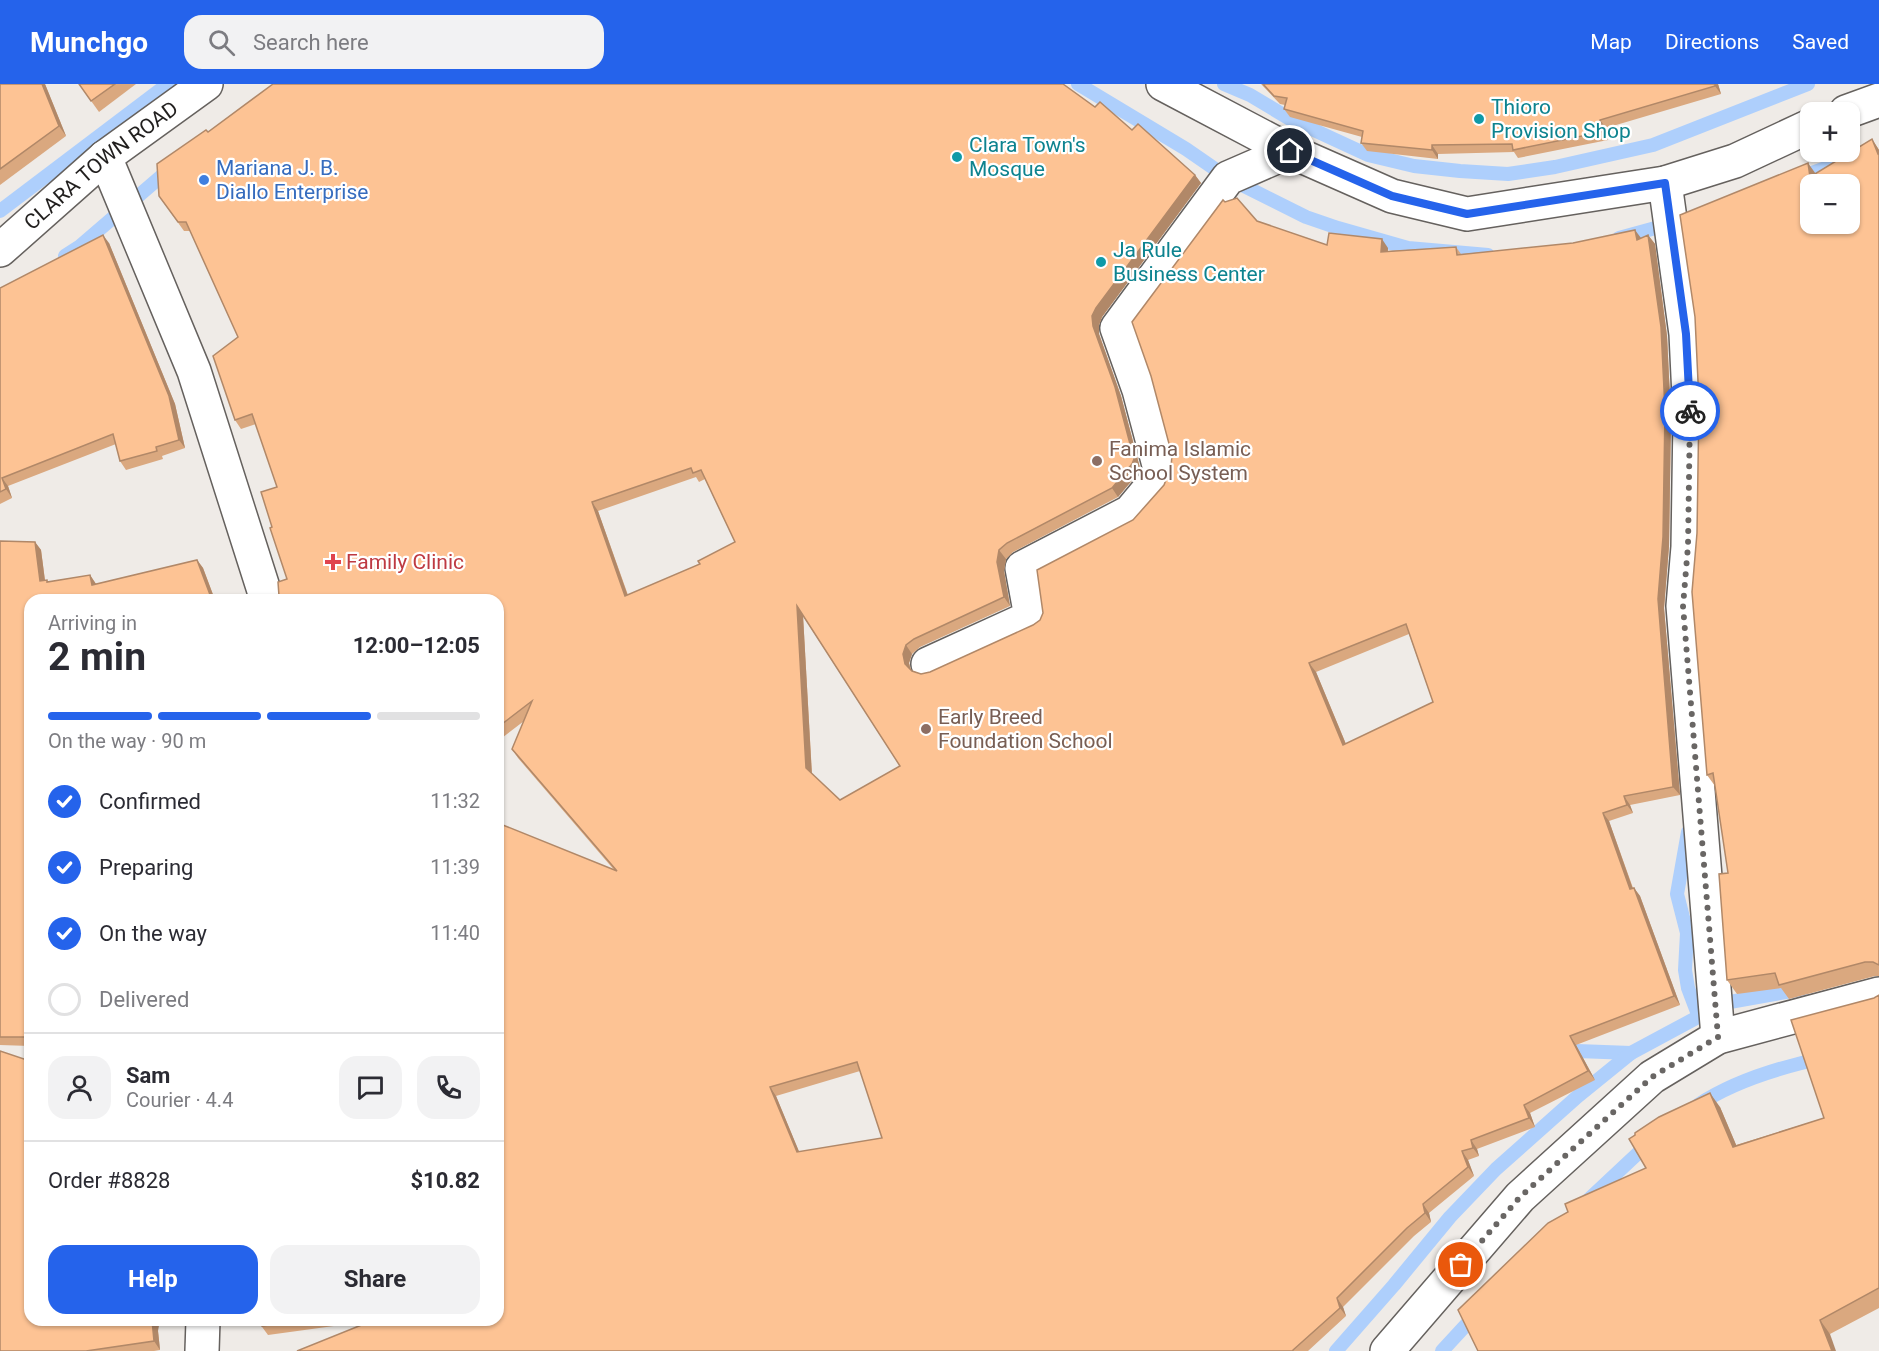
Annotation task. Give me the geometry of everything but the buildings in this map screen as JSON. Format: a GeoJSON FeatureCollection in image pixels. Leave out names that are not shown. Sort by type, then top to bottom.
{"type":"FeatureCollection","features":[{"type":"Feature","properties":{"kind":"street","name":"CLARA TOWN ROAD"},"geometry":{"type":"LineString","coordinates":[[0,250],[105,157],[206,84]]}},
{"type":"Feature","properties":{"kind":"street"},"geometry":{"type":"LineString","coordinates":[[1163,84],[1290,151],[1392,196],[1467,214],[1665,183],[1735,161],[1800,131]]}},
{"type":"Feature","properties":{"kind":"street"},"geometry":{"type":"LineString","coordinates":[[1860,107],[1879,100]]}},
{"type":"Feature","properties":{"kind":"street"},"geometry":{"type":"LineString","coordinates":[[928,664],[1031,617],[1022,568],[1130,512],[1155,482],[1160,469],[1139,390],[1117,328],[1228,178],[1290,151]]}},
{"type":"Feature","properties":{"kind":"street"},"geometry":{"type":"LineString","coordinates":[[105,157],[194,370],[265,594]]}},
{"type":"Feature","properties":{"kind":"street"},"geometry":{"type":"LineString","coordinates":[[1665,183],[1686,334],[1690,418],[1688,546],[1683,606],[1718,1037]]}},
{"type":"Feature","properties":{"kind":"street"},"geometry":{"type":"LineString","coordinates":[[1387,1351],[1520,1197],[1652,1077],[1718,1037],[1879,994]]}},
{"type":"Feature","properties":{"kind":"street"},"geometry":{"type":"LineString","coordinates":[[202,1351],[203,1326]]}},
{"type":"Feature","properties":{"kind":"waterway"},"geometry":{"type":"LineString","coordinates":[[0,211],[168,84]]}},
{"type":"Feature","properties":{"kind":"waterway"},"geometry":{"type":"LineString","coordinates":[[1078,84],[1186,149],[1228,178],[1306,217],[1408,248],[1488,255]]}},
{"type":"Feature","properties":{"kind":"waterway"},"geometry":{"type":"LineString","coordinates":[[1224,84],[1250,95],[1290,119],[1368,155],[1414,166],[1508,174],[1555,167],[1653,145],[1808,84]]}},
{"type":"Feature","properties":{"kind":"waterway"},"geometry":{"type":"LineString","coordinates":[[1798,178],[1839,163]]}},
{"type":"Feature","properties":{"kind":"waterway"},"geometry":{"type":"LineString","coordinates":[[65,256],[79,247],[172,167]]}},
{"type":"Feature","properties":{"kind":"waterway"},"geometry":{"type":"LineString","coordinates":[[1619,238],[1670,224]]}},
{"type":"Feature","properties":{"kind":"waterway"},"geometry":{"type":"LineString","coordinates":[[1688,832],[1677,894],[1687,933],[1685,970],[1688,988],[1699,1017]]}},
{"type":"Feature","properties":{"kind":"waterway"},"geometry":{"type":"LineString","coordinates":[[1336,1351],[1450,1217],[1496,1169],[1578,1096],[1631,1053],[1724,1003],[1803,989]]}},
{"type":"Feature","properties":{"kind":"waterway"},"geometry":{"type":"LineString","coordinates":[[1562,1056],[1577,1051],[1631,1053]]}},
{"type":"Feature","properties":{"kind":"waterway"},"geometry":{"type":"LineString","coordinates":[[1698,1105],[1712,1096],[1758,1076],[1823,1058]]}},
{"type":"Feature","properties":{"kind":"waterway"},"geometry":{"type":"LineString","coordinates":[[1587,1201],[1650,1142]]}},
{"type":"Feature","properties":{"kind":"waterway"},"geometry":{"type":"LineString","coordinates":[[1442,1351],[1477,1313]]}},
{"type":"Feature","properties":{"kind":"way so far"},"geometry":{"type":"LineString","coordinates":[[1461,1265],[1520,1197],[1652,1077],[1718,1037],[1683,606],[1688,546],[1690,411]]}},
{"type":"Feature","properties":{"kind":"place","name":"Thioro Provision Shop"},"geometry":{"type":"Point","coordinates":[1479,119]}},
{"type":"Feature","properties":{"kind":"place","name":"Clara Town's Mosque"},"geometry":{"type":"Point","coordinates":[957,157]}},
{"type":"Feature","properties":{"kind":"place","name":"Mariana J. B. Diallo Enterprise"},"geometry":{"type":"Point","coordinates":[204,180]}},
{"type":"Feature","properties":{"kind":"place","name":"Ja Rule Business Center"},"geometry":{"type":"Point","coordinates":[1101,262]}},
{"type":"Feature","properties":{"kind":"place","name":"Fanima Islamic School System"},"geometry":{"type":"Point","coordinates":[1097,461]}},
{"type":"Feature","properties":{"kind":"place","name":"Family Clinic"},"geometry":{"type":"Point","coordinates":[333,562]}},
{"type":"Feature","properties":{"kind":"place","name":"Early Breed Foundation School"},"geometry":{"type":"Point","coordinates":[926,729]}},
{"type":"Feature","properties":{"kind":"route"},"geometry":{"type":"LineString","coordinates":[[1290,151],[1392,196],[1467,214],[1665,183],[1686,334],[1690,411]]}}]}
